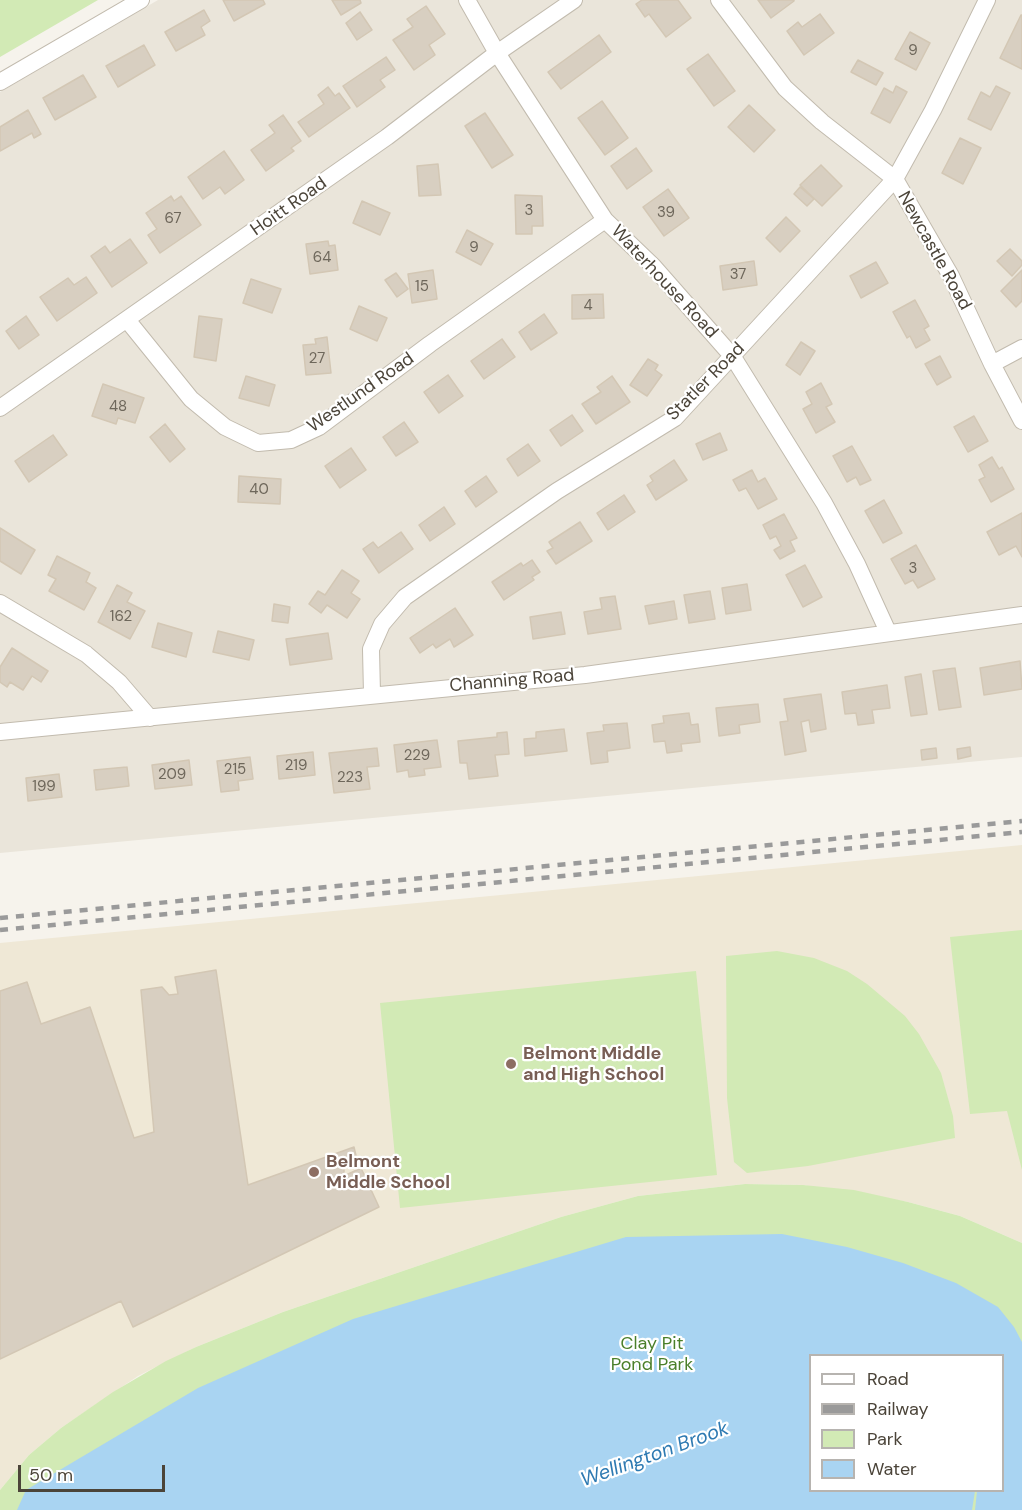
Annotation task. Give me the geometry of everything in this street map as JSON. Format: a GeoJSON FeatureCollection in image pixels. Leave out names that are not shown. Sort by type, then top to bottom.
{"type":"FeatureCollection","features":[{"type":"Feature","properties":{"kind":"street"},"geometry":{"type":"LineString","coordinates":[[0,82],[141,0]]}},
{"type":"Feature","properties":{"kind":"street","name":"Waterhouse Road"},"geometry":{"type":"LineString","coordinates":[[466,0],[497,53],[605,220],[653,266],[733,357],[829,513],[857,564],[888,632]]}},
{"type":"Feature","properties":{"kind":"street","name":"Hoitt Road"},"geometry":{"type":"LineString","coordinates":[[0,408],[128,321],[387,137],[497,53],[574,0]]}},
{"type":"Feature","properties":{"kind":"street","name":"Newcastle Road"},"geometry":{"type":"LineString","coordinates":[[719,0],[784,88],[822,122],[895,179],[951,276],[992,364],[1022,421]]}},
{"type":"Feature","properties":{"kind":"street","name":"Statler Road"},"geometry":{"type":"LineString","coordinates":[[372,694],[371,650],[382,624],[405,597],[557,491],[675,418],[895,179],[933,110],[987,0]]}},
{"type":"Feature","properties":{"kind":"street","name":"Westlund Road"},"geometry":{"type":"LineString","coordinates":[[128,321],[191,399],[225,427],[258,443],[291,440],[319,427],[430,344],[605,220]]}},
{"type":"Feature","properties":{"kind":"street"},"geometry":{"type":"LineString","coordinates":[[992,364],[1022,348]]}},
{"type":"Feature","properties":{"kind":"street"},"geometry":{"type":"LineString","coordinates":[[0,603],[86,654],[119,682],[150,718]]}},
{"type":"Feature","properties":{"kind":"street","name":"Channing Road"},"geometry":{"type":"LineString","coordinates":[[0,732],[585,675],[1022,615]]}},
{"type":"Feature","properties":{"kind":"shaded area"},"geometry":{"type":"Polygon","coordinates":[[[158,0],[1022,0],[1022,757],[0,853],[0,92],[158,0]]]}},
{"type":"Feature","properties":{"kind":"shaded area","name":"Belmont Middle and High School"},"geometry":{"type":"Polygon","coordinates":[[[1022,845],[1022,1243],[960,1216],[908,1202],[803,1185],[745,1184],[638,1196],[561,1217],[283,1312],[196,1347],[138,1376],[61,1428],[29,1455],[0,1490],[0,943],[1022,845]]]}},
{"type":"Feature","properties":{"kind":"green space"},"geometry":{"type":"Polygon","coordinates":[[[0,0],[98,0],[0,57],[0,0]]]}},
{"type":"Feature","properties":{"kind":"green space"},"geometry":{"type":"Polygon","coordinates":[[[1022,930],[1022,1170],[1007,1111],[970,1114],[950,937],[1022,930]]]}},
{"type":"Feature","properties":{"kind":"green space"},"geometry":{"type":"Polygon","coordinates":[[[777,951],[814,958],[847,971],[867,984],[905,1016],[919,1034],[941,1073],[953,1116],[955,1138],[808,1166],[747,1173],[734,1162],[727,1098],[726,956],[777,951]]]}},
{"type":"Feature","properties":{"kind":"green space"},"geometry":{"type":"Polygon","coordinates":[[[696,971],[717,1175],[400,1208],[380,1003],[696,971]]]}},
{"type":"Feature","properties":{"kind":"green space","name":"Clay Pit Pond Park"},"geometry":{"type":"Polygon","coordinates":[[[745,1184],[803,1185],[854,1190],[908,1202],[960,1216],[1022,1243],[1022,1510],[0,1510],[0,1490],[29,1455],[61,1428],[113,1392],[166,1361],[283,1312],[561,1217],[638,1196],[745,1184]]]}},
{"type":"Feature","properties":{"kind":"water","name":"Clay Pit Pond Park"},"geometry":{"type":"Polygon","coordinates":[[[782,1234],[847,1247],[903,1263],[956,1283],[998,1307],[1014,1327],[1022,1342],[1022,1510],[975,1510],[977,1492],[1004,1492],[1004,1354],[809,1354],[809,1492],[975,1492],[972,1510],[17,1510],[26,1490],[198,1388],[353,1319],[626,1237],[782,1234]]]}},
{"type":"Feature","properties":{"kind":"building"},"geometry":{"type":"Polygon","coordinates":[[[223,0],[263,0],[265,4],[234,21],[223,0]]]}},
{"type":"Feature","properties":{"kind":"building"},"geometry":{"type":"Polygon","coordinates":[[[332,0],[360,0],[361,3],[341,15],[332,0]]]}},
{"type":"Feature","properties":{"kind":"building"},"geometry":{"type":"Polygon","coordinates":[[[642,0],[678,0],[691,18],[666,37],[649,14],[645,17],[636,4],[642,0]]]}},
{"type":"Feature","properties":{"kind":"building"},"geometry":{"type":"Polygon","coordinates":[[[758,0],[794,0],[794,1],[771,18],[758,0]]]}},
{"type":"Feature","properties":{"kind":"building"},"geometry":{"type":"Polygon","coordinates":[[[426,6],[445,34],[429,45],[435,55],[414,70],[393,40],[413,27],[407,19],[426,6]]]}},
{"type":"Feature","properties":{"kind":"building"},"geometry":{"type":"Polygon","coordinates":[[[204,10],[210,21],[201,27],[205,35],[176,51],[165,32],[204,10]]]}},
{"type":"Feature","properties":{"kind":"building"},"geometry":{"type":"Polygon","coordinates":[[[360,12],[372,30],[357,40],[346,23],[360,12]]]}},
{"type":"Feature","properties":{"kind":"building"},"geometry":{"type":"Polygon","coordinates":[[[820,14],[834,33],[804,55],[787,31],[798,22],[802,27],[820,14]]]}},
{"type":"Feature","properties":{"kind":"building"},"geometry":{"type":"Polygon","coordinates":[[[1022,15],[1022,69],[1000,58],[1022,15]]]}},
{"type":"Feature","properties":{"kind":"building"},"geometry":{"type":"Polygon","coordinates":[[[910,32],[930,43],[916,70],[895,59],[910,32]]]}},
{"type":"Feature","properties":{"kind":"building"},"geometry":{"type":"Polygon","coordinates":[[[599,35],[611,52],[561,89],[548,72],[599,35]]]}},
{"type":"Feature","properties":{"kind":"building"},"geometry":{"type":"Polygon","coordinates":[[[144,45],[155,65],[118,87],[106,66],[144,45]]]}},
{"type":"Feature","properties":{"kind":"building"},"geometry":{"type":"Polygon","coordinates":[[[708,54],[735,91],[714,106],[687,69],[708,54]]]}},
{"type":"Feature","properties":{"kind":"building"},"geometry":{"type":"Polygon","coordinates":[[[386,57],[395,70],[380,80],[385,87],[357,107],[343,86],[386,57]]]}},
{"type":"Feature","properties":{"kind":"building"},"geometry":{"type":"Polygon","coordinates":[[[858,60],[883,73],[876,85],[851,72],[858,60]]]}},
{"type":"Feature","properties":{"kind":"building"},"geometry":{"type":"Polygon","coordinates":[[[83,75],[96,97],[55,120],[43,98],[83,75]]]}},
{"type":"Feature","properties":{"kind":"building"},"geometry":{"type":"Polygon","coordinates":[[[896,86],[907,92],[890,123],[871,113],[884,88],[893,93],[896,86]]]}},
{"type":"Feature","properties":{"kind":"building"},"geometry":{"type":"Polygon","coordinates":[[[996,86],[1010,93],[991,130],[968,119],[981,92],[990,97],[996,86]]]}},
{"type":"Feature","properties":{"kind":"building"},"geometry":{"type":"Polygon","coordinates":[[[328,87],[335,96],[339,93],[350,108],[309,137],[298,122],[324,104],[318,95],[328,87]]]}},
{"type":"Feature","properties":{"kind":"building"},"geometry":{"type":"Polygon","coordinates":[[[602,101],[628,138],[605,155],[578,118],[602,101]]]}},
{"type":"Feature","properties":{"kind":"building"},"geometry":{"type":"Polygon","coordinates":[[[749,105],[775,130],[754,152],[728,127],[749,105]]]}},
{"type":"Feature","properties":{"kind":"building"},"geometry":{"type":"Polygon","coordinates":[[[28,110],[41,134],[34,138],[32,133],[0,151],[0,127],[28,110]]]}},
{"type":"Feature","properties":{"kind":"building"},"geometry":{"type":"Polygon","coordinates":[[[485,113],[513,155],[492,168],[465,126],[485,113]]]}},
{"type":"Feature","properties":{"kind":"building"},"geometry":{"type":"Polygon","coordinates":[[[283,115],[301,141],[291,148],[294,151],[266,171],[251,150],[275,133],[269,125],[283,115]]]}},
{"type":"Feature","properties":{"kind":"building"},"geometry":{"type":"Polygon","coordinates":[[[960,138],[981,148],[963,184],[942,173],[960,138]]]}},
{"type":"Feature","properties":{"kind":"building"},"geometry":{"type":"Polygon","coordinates":[[[636,148],[652,171],[627,189],[611,166],[636,148]]]}},
{"type":"Feature","properties":{"kind":"building"},"geometry":{"type":"Polygon","coordinates":[[[224,151],[244,180],[225,194],[220,187],[203,199],[188,177],[224,151]]]}},
{"type":"Feature","properties":{"kind":"building"},"geometry":{"type":"Polygon","coordinates":[[[438,164],[441,195],[419,196],[417,166],[438,164]]]}},
{"type":"Feature","properties":{"kind":"building"},"geometry":{"type":"Polygon","coordinates":[[[821,165],[842,186],[822,206],[800,185],[821,165]]]}},
{"type":"Feature","properties":{"kind":"building"},"geometry":{"type":"Polygon","coordinates":[[[800,187],[814,199],[807,206],[794,194],[800,187]]]}},
{"type":"Feature","properties":{"kind":"building"},"geometry":{"type":"Polygon","coordinates":[[[668,189],[689,218],[664,236],[643,207],[668,189]]]}},
{"type":"Feature","properties":{"kind":"building"},"geometry":{"type":"Polygon","coordinates":[[[515,195],[542,196],[543,226],[532,226],[532,234],[516,234],[515,195]]]}},
{"type":"Feature","properties":{"kind":"building"},"geometry":{"type":"Polygon","coordinates":[[[171,196],[174,201],[181,196],[201,225],[160,253],[148,235],[157,229],[146,213],[171,196]]]}},
{"type":"Feature","properties":{"kind":"building"},"geometry":{"type":"Polygon","coordinates":[[[362,201],[390,213],[380,235],[353,223],[362,201]]]}},
{"type":"Feature","properties":{"kind":"building"},"geometry":{"type":"Polygon","coordinates":[[[786,217],[800,231],[780,252],[766,238],[786,217]]]}},
{"type":"Feature","properties":{"kind":"building"},"geometry":{"type":"Polygon","coordinates":[[[467,230],[493,244],[481,265],[456,252],[467,230]]]}},
{"type":"Feature","properties":{"kind":"building"},"geometry":{"type":"Polygon","coordinates":[[[130,239],[147,263],[112,287],[91,256],[105,246],[110,253],[130,239]]]}},
{"type":"Feature","properties":{"kind":"building"},"geometry":{"type":"Polygon","coordinates":[[[328,241],[329,246],[335,245],[338,270],[310,274],[306,244],[328,241]]]}},
{"type":"Feature","properties":{"kind":"building"},"geometry":{"type":"Polygon","coordinates":[[[1010,249],[1022,261],[1022,265],[1012,276],[997,261],[1010,249]]]}},
{"type":"Feature","properties":{"kind":"building"},"geometry":{"type":"Polygon","coordinates":[[[754,261],[757,285],[723,290],[720,266],[754,261]]]}},
{"type":"Feature","properties":{"kind":"building"},"geometry":{"type":"Polygon","coordinates":[[[876,262],[888,283],[861,298],[850,276],[876,262]]]}},
{"type":"Feature","properties":{"kind":"building"},"geometry":{"type":"Polygon","coordinates":[[[433,270],[437,299],[412,303],[408,274],[433,270]]]}},
{"type":"Feature","properties":{"kind":"building"},"geometry":{"type":"Polygon","coordinates":[[[1022,270],[1022,301],[1016,307],[1001,291],[1022,270]]]}},
{"type":"Feature","properties":{"kind":"building"},"geometry":{"type":"Polygon","coordinates":[[[396,273],[408,289],[397,297],[385,280],[396,273]]]}},
{"type":"Feature","properties":{"kind":"building"},"geometry":{"type":"Polygon","coordinates":[[[86,277],[97,293],[57,321],[40,297],[68,278],[74,285],[86,277]]]}},
{"type":"Feature","properties":{"kind":"building"},"geometry":{"type":"Polygon","coordinates":[[[251,279],[281,289],[272,313],[243,303],[251,279]]]}},
{"type":"Feature","properties":{"kind":"building"},"geometry":{"type":"Polygon","coordinates":[[[603,294],[604,318],[572,319],[572,295],[603,294]]]}},
{"type":"Feature","properties":{"kind":"building"},"geometry":{"type":"Polygon","coordinates":[[[915,300],[929,326],[924,329],[930,340],[916,348],[910,336],[907,338],[893,312],[915,300]]]}},
{"type":"Feature","properties":{"kind":"building"},"geometry":{"type":"Polygon","coordinates":[[[359,306],[387,318],[377,341],[350,329],[359,306]]]}},
{"type":"Feature","properties":{"kind":"building"},"geometry":{"type":"Polygon","coordinates":[[[544,314],[557,333],[531,350],[519,332],[544,314]]]}},
{"type":"Feature","properties":{"kind":"building"},"geometry":{"type":"Polygon","coordinates":[[[26,316],[39,335],[19,349],[6,331],[26,316]]]}},
{"type":"Feature","properties":{"kind":"building"},"geometry":{"type":"Polygon","coordinates":[[[199,316],[222,319],[216,361],[194,357],[199,316]]]}},
{"type":"Feature","properties":{"kind":"building"},"geometry":{"type":"Polygon","coordinates":[[[327,337],[331,373],[306,375],[303,345],[316,344],[315,339],[327,337]]]}},
{"type":"Feature","properties":{"kind":"building"},"geometry":{"type":"Polygon","coordinates":[[[502,339],[515,357],[484,379],[471,361],[502,339]]]}},
{"type":"Feature","properties":{"kind":"building"},"geometry":{"type":"Polygon","coordinates":[[[801,342],[815,351],[800,375],[786,365],[801,342]]]}},
{"type":"Feature","properties":{"kind":"building"},"geometry":{"type":"Polygon","coordinates":[[[940,356],[951,377],[937,385],[925,364],[940,356]]]}},
{"type":"Feature","properties":{"kind":"building"},"geometry":{"type":"Polygon","coordinates":[[[648,359],[658,365],[655,370],[662,375],[647,396],[630,385],[648,359]]]}},
{"type":"Feature","properties":{"kind":"building"},"geometry":{"type":"Polygon","coordinates":[[[448,375],[463,396],[439,413],[424,392],[448,375]]]}},
{"type":"Feature","properties":{"kind":"building"},"geometry":{"type":"Polygon","coordinates":[[[246,376],[275,385],[269,406],[239,398],[246,376]]]}},
{"type":"Feature","properties":{"kind":"building"},"geometry":{"type":"Polygon","coordinates":[[[612,376],[630,402],[596,424],[582,404],[601,392],[597,387],[612,376]]]}},
{"type":"Feature","properties":{"kind":"building"},"geometry":{"type":"Polygon","coordinates":[[[821,383],[832,404],[826,407],[835,422],[816,433],[803,409],[812,404],[806,392],[821,383]]]}},
{"type":"Feature","properties":{"kind":"building"},"geometry":{"type":"Polygon","coordinates":[[[103,384],[144,398],[135,423],[118,418],[116,424],[92,416],[103,384]]]}},
{"type":"Feature","properties":{"kind":"building"},"geometry":{"type":"Polygon","coordinates":[[[572,415],[583,431],[561,446],[550,430],[572,415]]]}},
{"type":"Feature","properties":{"kind":"building"},"geometry":{"type":"Polygon","coordinates":[[[974,416],[988,441],[968,452],[954,427],[974,416]]]}},
{"type":"Feature","properties":{"kind":"building"},"geometry":{"type":"Polygon","coordinates":[[[404,422],[418,442],[396,456],[383,437],[404,422]]]}},
{"type":"Feature","properties":{"kind":"building"},"geometry":{"type":"Polygon","coordinates":[[[165,424],[185,449],[170,462],[150,437],[165,424]]]}},
{"type":"Feature","properties":{"kind":"building"},"geometry":{"type":"Polygon","coordinates":[[[720,433],[727,450],[703,460],[696,444],[720,433]]]}},
{"type":"Feature","properties":{"kind":"building"},"geometry":{"type":"Polygon","coordinates":[[[53,435],[67,455],[29,482],[15,461],[53,435]]]}},
{"type":"Feature","properties":{"kind":"building"},"geometry":{"type":"Polygon","coordinates":[[[528,444],[540,461],[518,476],[507,459],[528,444]]]}},
{"type":"Feature","properties":{"kind":"building"},"geometry":{"type":"Polygon","coordinates":[[[852,446],[871,480],[860,485],[856,477],[847,482],[833,456],[852,446]]]}},
{"type":"Feature","properties":{"kind":"building"},"geometry":{"type":"Polygon","coordinates":[[[351,448],[366,470],[340,488],[325,466],[351,448]]]}},
{"type":"Feature","properties":{"kind":"building"},"geometry":{"type":"Polygon","coordinates":[[[992,457],[999,469],[1002,467],[1014,489],[991,502],[979,480],[985,477],[979,465],[992,457]]]}},
{"type":"Feature","properties":{"kind":"building"},"geometry":{"type":"Polygon","coordinates":[[[674,460],[687,480],[656,500],[647,485],[653,481],[650,476],[674,460]]]}},
{"type":"Feature","properties":{"kind":"building"},"geometry":{"type":"Polygon","coordinates":[[[752,470],[758,482],[765,478],[777,499],[758,509],[746,488],[739,491],[733,480],[752,470]]]}},
{"type":"Feature","properties":{"kind":"building"},"geometry":{"type":"Polygon","coordinates":[[[239,476],[281,479],[280,504],[238,502],[239,476]]]}},
{"type":"Feature","properties":{"kind":"building"},"geometry":{"type":"Polygon","coordinates":[[[486,476],[497,492],[476,507],[465,491],[486,476]]]}},
{"type":"Feature","properties":{"kind":"building"},"geometry":{"type":"Polygon","coordinates":[[[624,495],[635,512],[608,530],[597,513],[624,495]]]}},
{"type":"Feature","properties":{"kind":"building"},"geometry":{"type":"Polygon","coordinates":[[[884,500],[902,533],[883,543],[865,511],[884,500]]]}},
{"type":"Feature","properties":{"kind":"building"},"geometry":{"type":"Polygon","coordinates":[[[444,507],[455,524],[430,541],[419,525],[444,507]]]}},
{"type":"Feature","properties":{"kind":"building"},"geometry":{"type":"Polygon","coordinates":[[[1022,513],[1022,557],[1016,546],[999,555],[987,532],[1022,513]]]}},
{"type":"Feature","properties":{"kind":"building"},"geometry":{"type":"Polygon","coordinates":[[[784,514],[797,538],[790,541],[795,551],[780,559],[774,550],[781,546],[776,536],[770,539],[763,525],[784,514]]]}},
{"type":"Feature","properties":{"kind":"building"},"geometry":{"type":"Polygon","coordinates":[[[580,522],[592,541],[556,564],[547,551],[553,548],[549,542],[580,522]]]}},
{"type":"Feature","properties":{"kind":"building"},"geometry":{"type":"Polygon","coordinates":[[[0,528],[35,550],[21,574],[0,561],[0,528]]]}},
{"type":"Feature","properties":{"kind":"building"},"geometry":{"type":"Polygon","coordinates":[[[401,532],[413,549],[379,573],[363,549],[373,542],[378,548],[401,532]]]}},
{"type":"Feature","properties":{"kind":"building"},"geometry":{"type":"Polygon","coordinates":[[[916,545],[935,579],[918,588],[913,580],[905,584],[891,559],[916,545]]]}},
{"type":"Feature","properties":{"kind":"building"},"geometry":{"type":"Polygon","coordinates":[[[57,556],[90,573],[86,582],[96,588],[84,610],[49,591],[56,579],[48,575],[57,556]]]}},
{"type":"Feature","properties":{"kind":"building"},"geometry":{"type":"Polygon","coordinates":[[[532,560],[540,572],[532,577],[534,580],[504,600],[492,582],[521,563],[523,566],[532,560]]]}},
{"type":"Feature","properties":{"kind":"building"},"geometry":{"type":"Polygon","coordinates":[[[805,565],[822,597],[803,607],[786,575],[805,565]]]}},
{"type":"Feature","properties":{"kind":"building"},"geometry":{"type":"Polygon","coordinates":[[[342,570],[359,581],[351,593],[360,599],[347,618],[327,605],[321,613],[309,604],[318,591],[325,595],[342,570]]]}},
{"type":"Feature","properties":{"kind":"building"},"geometry":{"type":"Polygon","coordinates":[[[747,584],[751,610],[726,614],[722,588],[747,584]]]}},
{"type":"Feature","properties":{"kind":"building"},"geometry":{"type":"Polygon","coordinates":[[[117,585],[132,593],[127,602],[145,611],[130,639],[98,622],[117,585]]]}},
{"type":"Feature","properties":{"kind":"building"},"geometry":{"type":"Polygon","coordinates":[[[710,591],[715,619],[689,623],[684,595],[710,591]]]}},
{"type":"Feature","properties":{"kind":"building"},"geometry":{"type":"Polygon","coordinates":[[[615,596],[621,629],[588,634],[584,612],[602,609],[600,598],[615,596]]]}},
{"type":"Feature","properties":{"kind":"building"},"geometry":{"type":"Polygon","coordinates":[[[674,601],[677,619],[649,624],[645,606],[674,601]]]}},
{"type":"Feature","properties":{"kind":"building"},"geometry":{"type":"Polygon","coordinates":[[[274,604],[290,607],[288,623],[272,621],[274,604]]]}},
{"type":"Feature","properties":{"kind":"building"},"geometry":{"type":"Polygon","coordinates":[[[455,608],[473,635],[454,647],[450,639],[436,648],[433,644],[420,653],[410,638],[455,608]]]}},
{"type":"Feature","properties":{"kind":"building"},"geometry":{"type":"Polygon","coordinates":[[[561,612],[565,634],[533,639],[530,617],[561,612]]]}},
{"type":"Feature","properties":{"kind":"building"},"geometry":{"type":"Polygon","coordinates":[[[158,623],[192,633],[186,657],[152,647],[158,623]]]}},
{"type":"Feature","properties":{"kind":"building"},"geometry":{"type":"Polygon","coordinates":[[[218,631],[254,640],[249,660],[213,652],[218,631]]]}},
{"type":"Feature","properties":{"kind":"building"},"geometry":{"type":"Polygon","coordinates":[[[328,633],[332,659],[290,665],[286,639],[328,633]]]}},
{"type":"Feature","properties":{"kind":"building"},"geometry":{"type":"Polygon","coordinates":[[[12,648],[48,671],[41,682],[32,676],[23,690],[10,682],[7,687],[0,682],[0,667],[12,648]]]}},
{"type":"Feature","properties":{"kind":"building"},"geometry":{"type":"Polygon","coordinates":[[[1020,661],[1022,689],[984,695],[980,668],[1020,661]]]}},
{"type":"Feature","properties":{"kind":"building"},"geometry":{"type":"Polygon","coordinates":[[[955,668],[961,707],[939,710],[933,671],[955,668]]]}},
{"type":"Feature","properties":{"kind":"building"},"geometry":{"type":"Polygon","coordinates":[[[921,674],[927,714],[911,716],[905,677],[921,674]]]}},
{"type":"Feature","properties":{"kind":"building"},"geometry":{"type":"Polygon","coordinates":[[[887,685],[890,708],[872,710],[874,723],[858,725],[856,713],[845,714],[842,692],[887,685]]]}},
{"type":"Feature","properties":{"kind":"building"},"geometry":{"type":"Polygon","coordinates":[[[821,694],[826,729],[811,732],[809,720],[801,722],[806,751],[785,755],[780,722],[788,721],[784,699],[821,694]]]}},
{"type":"Feature","properties":{"kind":"building"},"geometry":{"type":"Polygon","coordinates":[[[758,704],[760,722],[739,725],[740,733],[719,736],[716,708],[758,704]]]}},
{"type":"Feature","properties":{"kind":"building"},"geometry":{"type":"Polygon","coordinates":[[[689,713],[691,725],[698,724],[700,742],[681,744],[682,751],[667,753],[665,741],[654,742],[652,725],[664,723],[663,716],[689,713]]]}},
{"type":"Feature","properties":{"kind":"building"},"geometry":{"type":"Polygon","coordinates":[[[627,723],[630,748],[607,751],[608,762],[591,764],[587,733],[604,731],[603,725],[627,723]]]}},
{"type":"Feature","properties":{"kind":"building"},"geometry":{"type":"Polygon","coordinates":[[[564,729],[567,751],[525,756],[524,739],[536,738],[536,732],[564,729]]]}},
{"type":"Feature","properties":{"kind":"building"},"geometry":{"type":"Polygon","coordinates":[[[507,732],[509,754],[495,755],[498,776],[469,779],[467,763],[460,763],[458,741],[497,737],[497,733],[507,732]]]}},
{"type":"Feature","properties":{"kind":"building"},"geometry":{"type":"Polygon","coordinates":[[[437,740],[441,767],[424,769],[425,775],[409,777],[408,770],[397,772],[394,745],[437,740]]]}},
{"type":"Feature","properties":{"kind":"building"},"geometry":{"type":"Polygon","coordinates":[[[970,747],[971,756],[958,759],[957,749],[970,747]]]}},
{"type":"Feature","properties":{"kind":"building"},"geometry":{"type":"Polygon","coordinates":[[[377,748],[379,766],[367,767],[370,789],[334,793],[329,753],[377,748]]]}},
{"type":"Feature","properties":{"kind":"building"},"geometry":{"type":"Polygon","coordinates":[[[936,748],[937,758],[922,760],[921,750],[936,748]]]}},
{"type":"Feature","properties":{"kind":"building"},"geometry":{"type":"Polygon","coordinates":[[[313,752],[315,775],[279,779],[277,756],[313,752]]]}},
{"type":"Feature","properties":{"kind":"building"},"geometry":{"type":"Polygon","coordinates":[[[250,757],[253,779],[238,781],[239,790],[221,792],[217,761],[250,757]]]}},
{"type":"Feature","properties":{"kind":"building"},"geometry":{"type":"Polygon","coordinates":[[[189,760],[192,785],[155,789],[152,765],[189,760]]]}},
{"type":"Feature","properties":{"kind":"building"},"geometry":{"type":"Polygon","coordinates":[[[127,767],[129,786],[96,790],[94,770],[127,767]]]}},
{"type":"Feature","properties":{"kind":"building"},"geometry":{"type":"Polygon","coordinates":[[[59,774],[62,797],[28,801],[26,778],[59,774]]]}},
{"type":"Feature","properties":{"kind":"building"},"geometry":{"type":"Polygon","coordinates":[[[216,970],[248,1185],[354,1147],[357,1160],[344,1167],[344,1176],[361,1168],[379,1207],[133,1327],[121,1301],[0,1359],[0,991],[27,982],[41,1024],[90,1007],[134,1138],[154,1132],[141,990],[162,987],[169,995],[178,994],[175,977],[216,970]]]}},
{"type":"Feature","properties":{"kind":"railway"},"geometry":{"type":"LineString","coordinates":[[0,918],[1022,821]]}},
{"type":"Feature","properties":{"kind":"railway"},"geometry":{"type":"LineString","coordinates":[[0,930],[1022,832]]}},
{"type":"Feature","properties":{"kind":"place","name":"Belmont Middle and High School"},"geometry":{"type":"Point","coordinates":[511,1064]}},
{"type":"Feature","properties":{"kind":"place","name":"Belmont Middle School"},"geometry":{"type":"Point","coordinates":[314,1172]}},
{"type":"Feature","properties":{"kind":"water label","name":"Wellington Brook"},"geometry":{"type":"Point","coordinates":[655,1455]}}]}
